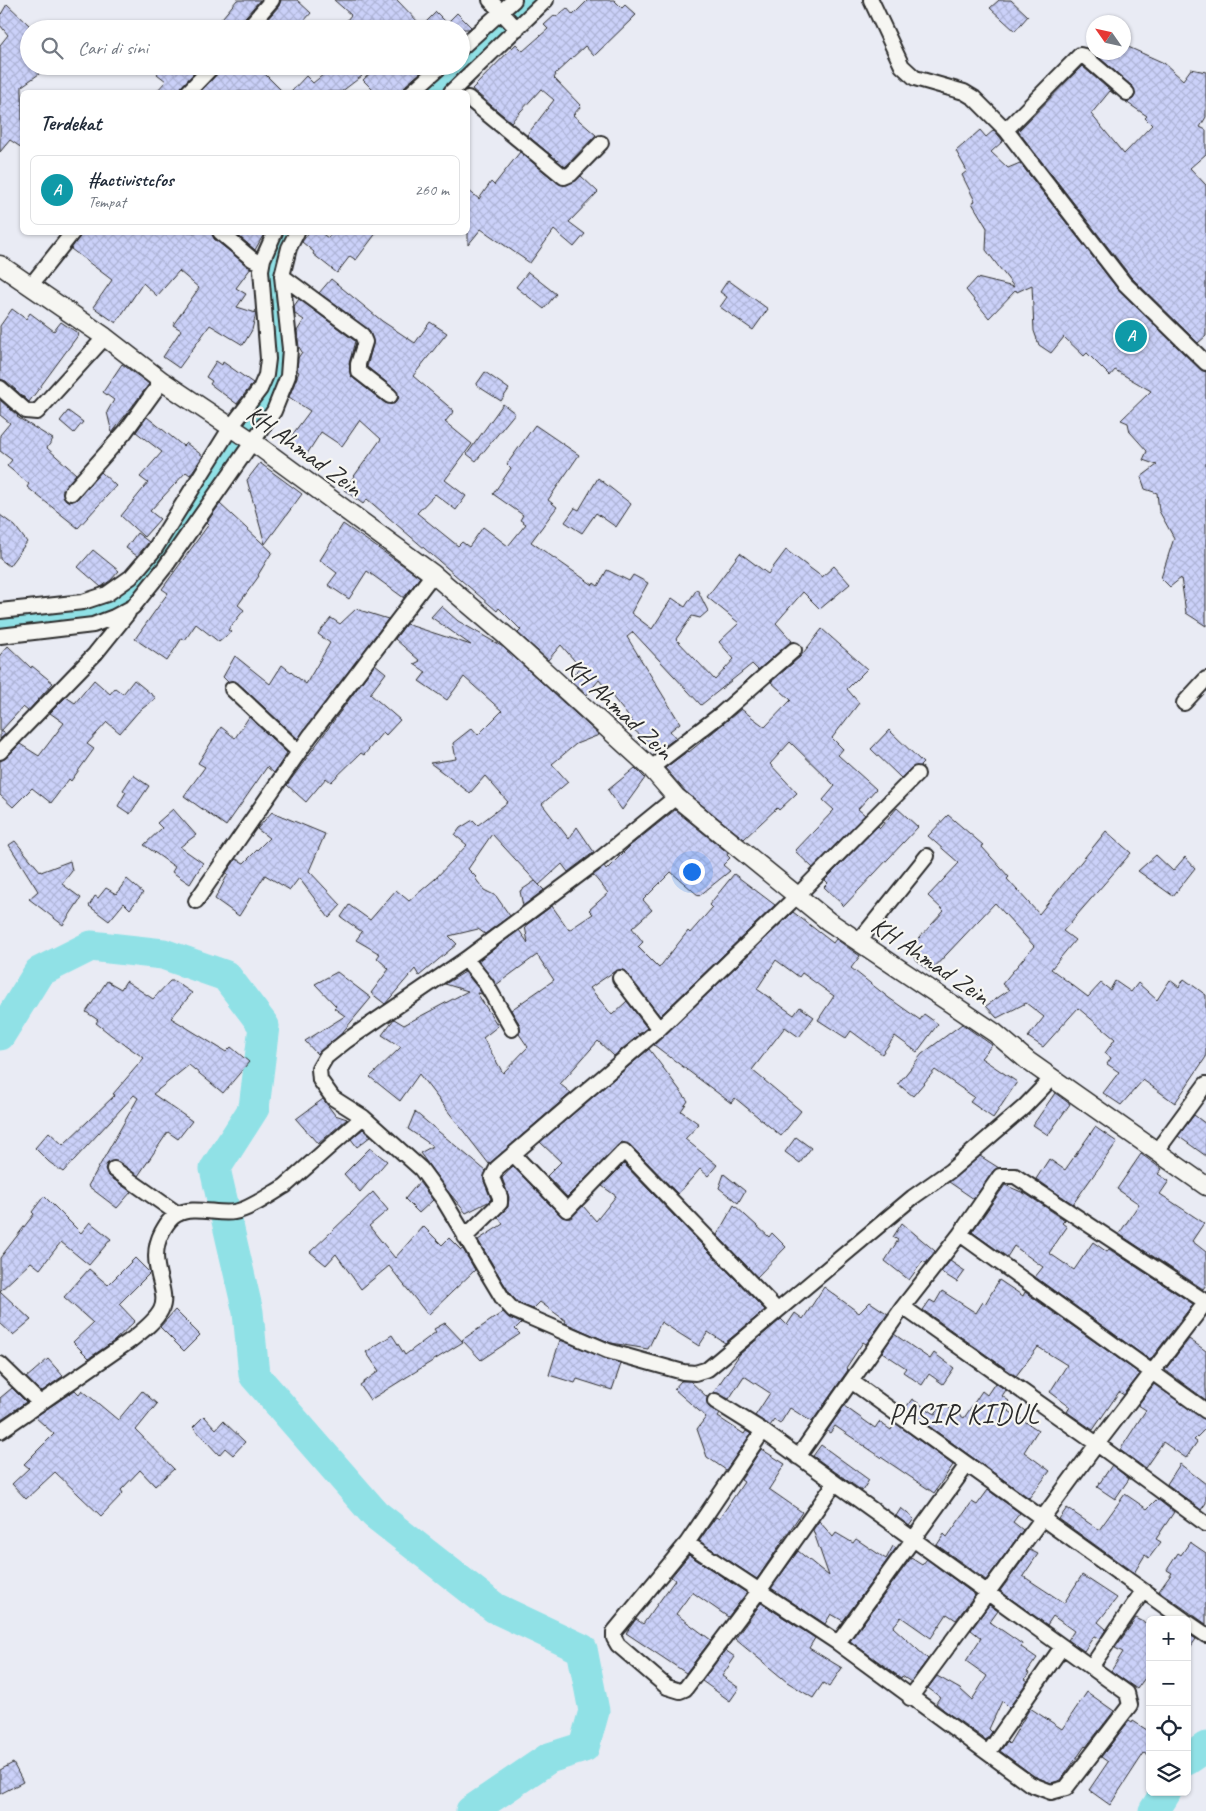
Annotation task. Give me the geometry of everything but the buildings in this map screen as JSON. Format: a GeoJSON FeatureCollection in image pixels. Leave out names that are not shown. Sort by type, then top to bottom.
{"type":"FeatureCollection","features":[{"type":"Feature","properties":{"kind":"street"},"geometry":{"type":"LineString","coordinates":[[255,20],[272,0]]}},
{"type":"Feature","properties":{"kind":"street"},"geometry":{"type":"LineString","coordinates":[[490,0],[516,28]]}},
{"type":"Feature","properties":{"kind":"street"},"geometry":{"type":"LineString","coordinates":[[470,40],[514,0]]}},
{"type":"Feature","properties":{"kind":"street"},"geometry":{"type":"LineString","coordinates":[[456,90],[546,0]]}},
{"type":"Feature","properties":{"kind":"street"},"geometry":{"type":"LineString","coordinates":[[871,0],[902,66],[915,78],[964,92],[974,98],[1006,130],[1124,283],[1206,363]]}},
{"type":"Feature","properties":{"kind":"street"},"geometry":{"type":"LineString","coordinates":[[1006,130],[1080,55],[1127,93]]}},
{"type":"Feature","properties":{"kind":"street"},"geometry":{"type":"LineString","coordinates":[[190,90],[204,75]]}},
{"type":"Feature","properties":{"kind":"street"},"geometry":{"type":"LineString","coordinates":[[414,90],[431,75]]}},
{"type":"Feature","properties":{"kind":"street"},"geometry":{"type":"LineString","coordinates":[[470,100],[564,177],[571,174],[600,142]]}},
{"type":"Feature","properties":{"kind":"street"},"geometry":{"type":"LineString","coordinates":[[31,286],[71,235]]}},
{"type":"Feature","properties":{"kind":"street"},"geometry":{"type":"LineString","coordinates":[[224,235],[252,259],[262,264]]}},
{"type":"Feature","properties":{"kind":"street"},"geometry":{"type":"LineString","coordinates":[[0,752],[95,654],[165,568],[208,487],[241,434],[268,366],[262,307],[262,264],[274,235]]}},
{"type":"Feature","properties":{"kind":"street"},"geometry":{"type":"LineString","coordinates":[[0,611],[84,602],[107,594],[119,587],[131,577],[208,487],[241,434],[274,412],[288,376],[290,349],[282,276],[289,248],[296,235]]}},
{"type":"Feature","properties":{"kind":"street","name":"KH Ahmad Zein"},"geometry":{"type":"LineString","coordinates":[[2,270],[31,286],[105,338],[162,381],[241,434],[433,574],[506,636],[651,768],[676,798],[828,921],[995,1033],[1053,1078],[1206,1186]]}},
{"type":"Feature","properties":{"kind":"street"},"geometry":{"type":"LineString","coordinates":[[282,276],[362,335],[365,342],[358,364],[358,371],[390,396]]}},
{"type":"Feature","properties":{"kind":"street"},"geometry":{"type":"LineString","coordinates":[[0,388],[26,411],[38,412],[105,338]]}},
{"type":"Feature","properties":{"kind":"street"},"geometry":{"type":"LineString","coordinates":[[71,493],[125,432],[162,381]]}},
{"type":"Feature","properties":{"kind":"street"},"geometry":{"type":"LineString","coordinates":[[196,901],[299,752],[433,574]]}},
{"type":"Feature","properties":{"kind":"street"},"geometry":{"type":"LineString","coordinates":[[0,636],[94,625],[133,607]]}},
{"type":"Feature","properties":{"kind":"street"},"geometry":{"type":"LineString","coordinates":[[651,768],[720,716],[794,650]]}},
{"type":"Feature","properties":{"kind":"street"},"geometry":{"type":"LineString","coordinates":[[1184,704],[1206,680]]}},
{"type":"Feature","properties":{"kind":"street"},"geometry":{"type":"LineString","coordinates":[[232,689],[299,752]]}},
{"type":"Feature","properties":{"kind":"street"},"geometry":{"type":"LineString","coordinates":[[465,1238],[500,1203],[500,1197],[493,1184],[493,1172],[659,1029],[797,896],[917,774]]}},
{"type":"Feature","properties":{"kind":"street"},"geometry":{"type":"LineString","coordinates":[[676,798],[595,863],[466,959],[326,1057],[319,1069],[320,1080],[325,1090],[333,1098],[363,1117],[420,1169],[443,1199],[465,1238],[503,1299],[512,1310],[608,1351],[683,1372],[695,1373],[708,1369],[913,1197],[950,1171],[1024,1107],[1053,1078]]}},
{"type":"Feature","properties":{"kind":"street"},"geometry":{"type":"LineString","coordinates":[[859,941],[927,856]]}},
{"type":"Feature","properties":{"kind":"street"},"geometry":{"type":"LineString","coordinates":[[466,959],[486,984],[512,1029]]}},
{"type":"Feature","properties":{"kind":"street"},"geometry":{"type":"LineString","coordinates":[[620,978],[659,1029]]}},
{"type":"Feature","properties":{"kind":"street"},"geometry":{"type":"LineString","coordinates":[[1156,1152],[1206,1084]]}},
{"type":"Feature","properties":{"kind":"street"},"geometry":{"type":"LineString","coordinates":[[0,1431],[131,1340],[161,1310],[163,1297],[156,1268],[155,1251],[168,1222],[178,1214],[198,1211],[234,1212],[285,1186],[363,1117]]}},
{"type":"Feature","properties":{"kind":"street"},"geometry":{"type":"LineString","coordinates":[[513,1154],[568,1210],[624,1151],[776,1310]]}},
{"type":"Feature","properties":{"kind":"street"},"geometry":{"type":"LineString","coordinates":[[114,1169],[178,1214]]}},
{"type":"Feature","properties":{"kind":"street"},"geometry":{"type":"LineString","coordinates":[[798,1457],[903,1307],[960,1234],[1000,1176],[1015,1176],[1206,1302],[910,1698]]}},
{"type":"Feature","properties":{"kind":"street"},"geometry":{"type":"LineString","coordinates":[[960,1234],[1206,1411]]}},
{"type":"Feature","properties":{"kind":"street"},"geometry":{"type":"LineString","coordinates":[[903,1307],[1098,1444],[1206,1524]]}},
{"type":"Feature","properties":{"kind":"street"},"geometry":{"type":"LineString","coordinates":[[0,1364],[40,1403]]}},
{"type":"Feature","properties":{"kind":"street"},"geometry":{"type":"LineString","coordinates":[[851,1381],[1042,1520],[1178,1616]]}},
{"type":"Feature","properties":{"kind":"street"},"geometry":{"type":"LineString","coordinates":[[687,1542],[838,1643],[910,1698],[1030,1784],[1051,1792],[1066,1788],[1130,1705],[1128,1693],[1090,1668],[763,1431],[716,1401]]}},
{"type":"Feature","properties":{"kind":"street"},"geometry":{"type":"LineString","coordinates":[[763,1431],[687,1542],[614,1632],[614,1638],[618,1645],[668,1687],[680,1691],[684,1689],[759,1591],[834,1483]]}},
{"type":"Feature","properties":{"kind":"street"},"geometry":{"type":"LineString","coordinates":[[838,1643],[966,1465]]}},
{"type":"Feature","properties":{"kind":"street"},"geometry":{"type":"LineString","coordinates":[[1090,1668],[1143,1591]]}},
{"type":"Feature","properties":{"kind":"street"},"geometry":{"type":"LineString","coordinates":[[1191,1625],[1206,1635]]}},
{"type":"Feature","properties":{"kind":"street"},"geometry":{"type":"LineString","coordinates":[[988,1753],[1062,1647]]}},
{"type":"Feature","properties":{"kind":"waterway"},"geometry":{"type":"LineString","coordinates":[[470,58],[533,0]]}},
{"type":"Feature","properties":{"kind":"waterway"},"geometry":{"type":"LineString","coordinates":[[435,90],[451,75]]}},
{"type":"Feature","properties":{"kind":"waterway"},"geometry":{"type":"LineString","coordinates":[[0,621],[62,616],[93,610],[121,598],[144,577],[260,410],[276,370],[277,323],[270,284],[272,258],[284,235]]}},
{"type":"Feature","properties":{"kind":"waterway"},"geometry":{"type":"LineString","coordinates":[[0,1035],[39,972],[91,946],[163,954],[226,976],[264,1026],[254,1108],[215,1169],[248,1312],[254,1375],[375,1514],[495,1608],[582,1649],[594,1711],[584,1747],[549,1758],[471,1811]]}},
{"type":"Feature","properties":{"kind":"waterway"},"geometry":{"type":"LineString","coordinates":[[1191,1757],[1206,1747]]}},
{"type":"Feature","properties":{"kind":"waterway"},"geometry":{"type":"LineString","coordinates":[[1154,1811],[1163,1796]]}},
{"type":"Feature","properties":{"kind":"place","name":"#activistcfos"},"geometry":{"type":"Point","coordinates":[1131,336]}},
{"type":"Feature","properties":{"kind":"district","name":"PASIR KIDUL"},"geometry":{"type":"Point","coordinates":[964,1413]}}]}
